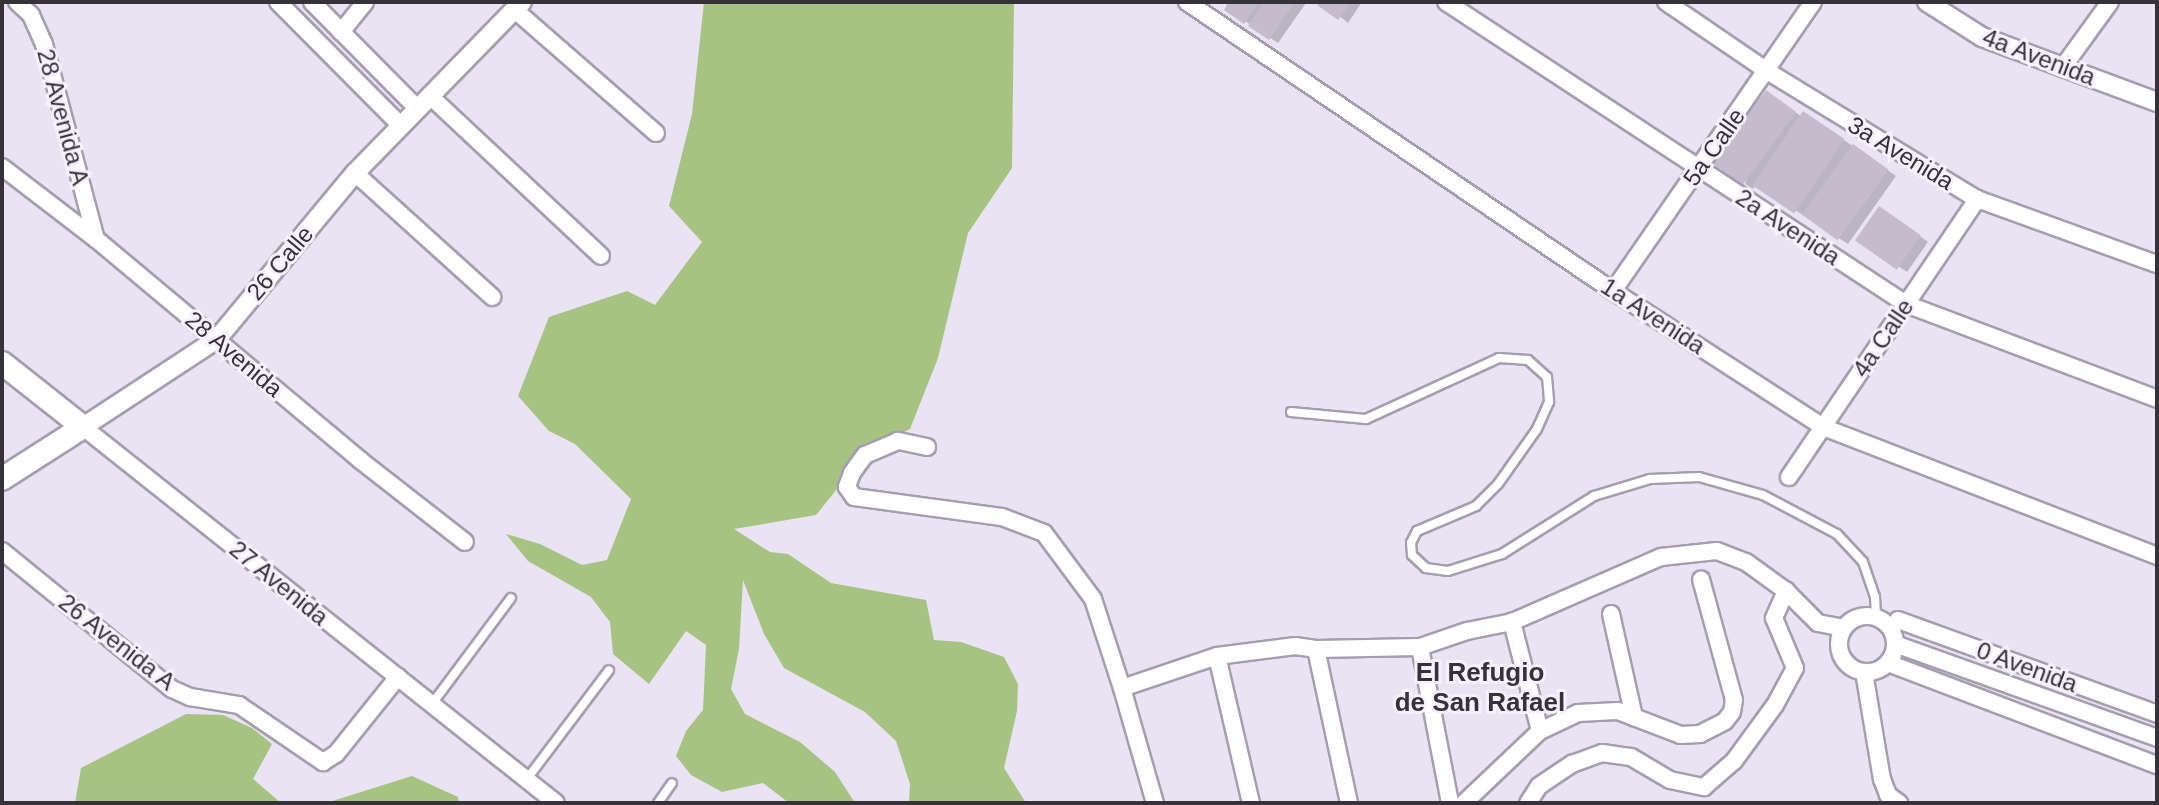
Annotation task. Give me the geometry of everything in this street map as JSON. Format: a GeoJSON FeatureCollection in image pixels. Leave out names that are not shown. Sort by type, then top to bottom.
{"type":"FeatureCollection","features":[{"type":"Feature","properties":{"kind":"main road","name":"27 Avenida"},"geometry":{"type":"LineString","coordinates":[[2,363],[83,427]]}},
{"type":"Feature","properties":{"kind":"main road","name":"26 Calle"},"geometry":{"type":"LineString","coordinates":[[2,479],[83,427]]}},
{"type":"Feature","properties":{"kind":"street","name":"28 Avenida A"},"geometry":{"type":"LineString","coordinates":[[17,2],[31,15],[44,44],[96,239]]}},
{"type":"Feature","properties":{"kind":"street"},"geometry":{"type":"LineString","coordinates":[[278,2],[401,126]]}},
{"type":"Feature","properties":{"kind":"street"},"geometry":{"type":"LineString","coordinates":[[312,2],[341,32],[601,256]]}},
{"type":"Feature","properties":{"kind":"street"},"geometry":{"type":"LineString","coordinates":[[341,32],[365,2]]}},
{"type":"Feature","properties":{"kind":"street","name":"1a Avenida"},"geometry":{"type":"LineString","coordinates":[[1187,2],[1613,291],[1823,427],[2157,556]]}},
{"type":"Feature","properties":{"kind":"street","name":"2a Avenida"},"geometry":{"type":"LineString","coordinates":[[1446,2],[1906,304],[2157,399]]}},
{"type":"Feature","properties":{"kind":"street","name":"3a Avenida"},"geometry":{"type":"LineString","coordinates":[[1666,2],[1767,71],[1977,199],[2157,264]]}},
{"type":"Feature","properties":{"kind":"street","name":"5a Calle"},"geometry":{"type":"LineString","coordinates":[[1613,291],[1813,2]]}},
{"type":"Feature","properties":{"kind":"street","name":"4a Avenida"},"geometry":{"type":"LineString","coordinates":[[1927,2],[1982,37],[2157,102]]}},
{"type":"Feature","properties":{"kind":"street"},"geometry":{"type":"LineString","coordinates":[[2063,67],[2110,2]]}},
{"type":"Feature","properties":{"kind":"street"},"geometry":{"type":"LineString","coordinates":[[518,6],[656,133]]}},
{"type":"Feature","properties":{"kind":"street","name":"26 Calle"},"geometry":{"type":"LineString","coordinates":[[83,427],[217,339],[355,173],[518,6]]}},
{"type":"Feature","properties":{"kind":"street","name":"28 Avenida"},"geometry":{"type":"LineString","coordinates":[[2,167],[96,239],[360,460],[465,542]]}},
{"type":"Feature","properties":{"kind":"street"},"geometry":{"type":"LineString","coordinates":[[355,173],[492,297]]}},
{"type":"Feature","properties":{"kind":"street","name":"4a Calle"},"geometry":{"type":"LineString","coordinates":[[1789,477],[1977,199]]}},
{"type":"Feature","properties":{"kind":"street","name":"27 Avenida"},"geometry":{"type":"LineString","coordinates":[[83,427],[556,803]]}},
{"type":"Feature","properties":{"kind":"street"},"geometry":{"type":"LineString","coordinates":[[927,447],[898,441],[865,455],[852,473],[847,487],[854,497],[1002,517],[1044,533],[1093,599],[1155,803]]}},
{"type":"Feature","properties":{"kind":"street","name":"26 Avenida A"},"geometry":{"type":"LineString","coordinates":[[2,551],[172,689],[190,697],[239,705],[323,762],[336,754],[398,677]]}},
{"type":"Feature","properties":{"kind":"street"},"geometry":{"type":"LineString","coordinates":[[1122,688],[1217,656],[1295,646],[1316,649],[1420,647],[1467,631],[1512,622],[1661,557],[1717,551],[1746,562],[1786,591],[1818,623],[1844,628],[1864,616],[1876,617],[1893,633],[1895,644],[1888,663],[1878,670],[1864,672],[1845,661],[1840,651],[1844,628]]}},
{"type":"Feature","properties":{"kind":"street"},"geometry":{"type":"LineString","coordinates":[[1464,803],[1540,731],[1578,713],[1618,711],[1681,735],[1700,734],[1725,721],[1732,712],[1734,700],[1701,579]]}},
{"type":"Feature","properties":{"kind":"street"},"geometry":{"type":"LineString","coordinates":[[1528,803],[1539,786],[1572,764],[1602,753],[1631,757],[1670,780],[1704,787],[1734,761],[1775,705],[1795,668],[1774,618],[1786,591]]}},
{"type":"Feature","properties":{"kind":"street"},"geometry":{"type":"LineString","coordinates":[[1611,614],[1634,717]]}},
{"type":"Feature","properties":{"kind":"street","name":"0 Avenida"},"geometry":{"type":"LineString","coordinates":[[1898,620],[2157,714]]}},
{"type":"Feature","properties":{"kind":"street"},"geometry":{"type":"LineString","coordinates":[[1512,622],[1540,731]]}},
{"type":"Feature","properties":{"kind":"street"},"geometry":{"type":"LineString","coordinates":[[1895,644],[2157,738]]}},
{"type":"Feature","properties":{"kind":"street"},"geometry":{"type":"LineString","coordinates":[[1420,647],[1450,803]]}},
{"type":"Feature","properties":{"kind":"street"},"geometry":{"type":"LineString","coordinates":[[1316,649],[1349,803]]}},
{"type":"Feature","properties":{"kind":"street"},"geometry":{"type":"LineString","coordinates":[[1217,656],[1251,803]]}},
{"type":"Feature","properties":{"kind":"street"},"geometry":{"type":"LineString","coordinates":[[1888,663],[2157,765]]}},
{"type":"Feature","properties":{"kind":"street"},"geometry":{"type":"LineString","coordinates":[[1864,672],[1882,779],[1888,795],[1899,803]]}},
{"type":"Feature","properties":{"kind":"street"},"geometry":{"type":"LineString","coordinates":[[1970,694],[1978,674]]}},
{"type":"Feature","properties":{"kind":"street"},"geometry":{"type":"LineString","coordinates":[[2027,716],[2034,693]]}},
{"type":"Feature","properties":{"kind":"lane"},"geometry":{"type":"LineString","coordinates":[[1291,412],[1366,419],[1499,358],[1528,360],[1547,377],[1549,402],[1537,429],[1498,484],[1476,506],[1417,531],[1411,543],[1412,555],[1426,568],[1448,571],[1502,554],[1594,496],[1650,479],[1699,477],[1763,495],[1837,534],[1863,562],[1875,597],[1876,617]]}},
{"type":"Feature","properties":{"kind":"lane"},"geometry":{"type":"LineString","coordinates":[[432,704],[511,598]]}},
{"type":"Feature","properties":{"kind":"lane"},"geometry":{"type":"LineString","coordinates":[[526,779],[609,670]]}},
{"type":"Feature","properties":{"kind":"lane"},"geometry":{"type":"LineString","coordinates":[[658,803],[672,783]]}},
{"type":"Feature","properties":{"kind":"green space"},"geometry":{"type":"Polygon","coordinates":[[[704,2],[1014,2],[1012,168],[968,233],[938,358],[910,429],[883,442],[860,446],[837,489],[816,515],[734,529],[770,552],[788,554],[831,583],[926,600],[934,640],[961,642],[1004,657],[1018,684],[1017,711],[1004,768],[1026,803],[909,803],[910,784],[896,741],[865,712],[784,668],[764,634],[743,580],[739,649],[731,689],[745,714],[800,742],[835,772],[855,803],[789,803],[763,783],[722,792],[691,775],[676,756],[686,731],[703,710],[706,645],[686,631],[649,684],[613,654],[610,622],[591,597],[528,561],[506,534],[540,544],[582,565],[607,560],[631,499],[575,444],[549,431],[518,396],[549,317],[627,291],[655,305],[702,242],[669,206],[692,114],[704,2]]]}},
{"type":"Feature","properties":{"kind":"green space"},"geometry":{"type":"Polygon","coordinates":[[[186,714],[223,715],[252,728],[272,744],[253,779],[281,803],[75,803],[81,768],[186,714]]]}},
{"type":"Feature","properties":{"kind":"green space"},"geometry":{"type":"Polygon","coordinates":[[[412,776],[458,797],[459,803],[326,803],[412,776]]]}},
{"type":"Feature","properties":{"kind":"building"},"geometry":{"type":"Polygon","coordinates":[[[1229,2],[1259,2],[1244,24],[1224,10],[1229,2]]]}},
{"type":"Feature","properties":{"kind":"building"},"geometry":{"type":"Polygon","coordinates":[[[1264,2],[1295,2],[1269,40],[1248,26],[1264,2]]]}},
{"type":"Feature","properties":{"kind":"building"},"geometry":{"type":"Polygon","coordinates":[[[1319,2],[1351,2],[1338,20],[1317,5],[1319,2]]]}},
{"type":"Feature","properties":{"kind":"building"},"geometry":{"type":"Polygon","coordinates":[[[1766,90],[1796,112],[1742,185],[1713,164],[1766,90]]]}},
{"type":"Feature","properties":{"kind":"building"},"geometry":{"type":"Polygon","coordinates":[[[1803,111],[1844,139],[1794,214],[1753,186],[1803,111]]]}},
{"type":"Feature","properties":{"kind":"building"},"geometry":{"type":"Polygon","coordinates":[[[1853,144],[1889,170],[1837,240],[1802,214],[1853,144]]]}},
{"type":"Feature","properties":{"kind":"building"},"geometry":{"type":"Polygon","coordinates":[[[1879,206],[1921,235],[1897,270],[1855,240],[1879,206]]]}},
{"type":"Feature","properties":{"kind":"district","name":"El Refugio de San Rafael"},"geometry":{"type":"Point","coordinates":[1480,688]}}]}
